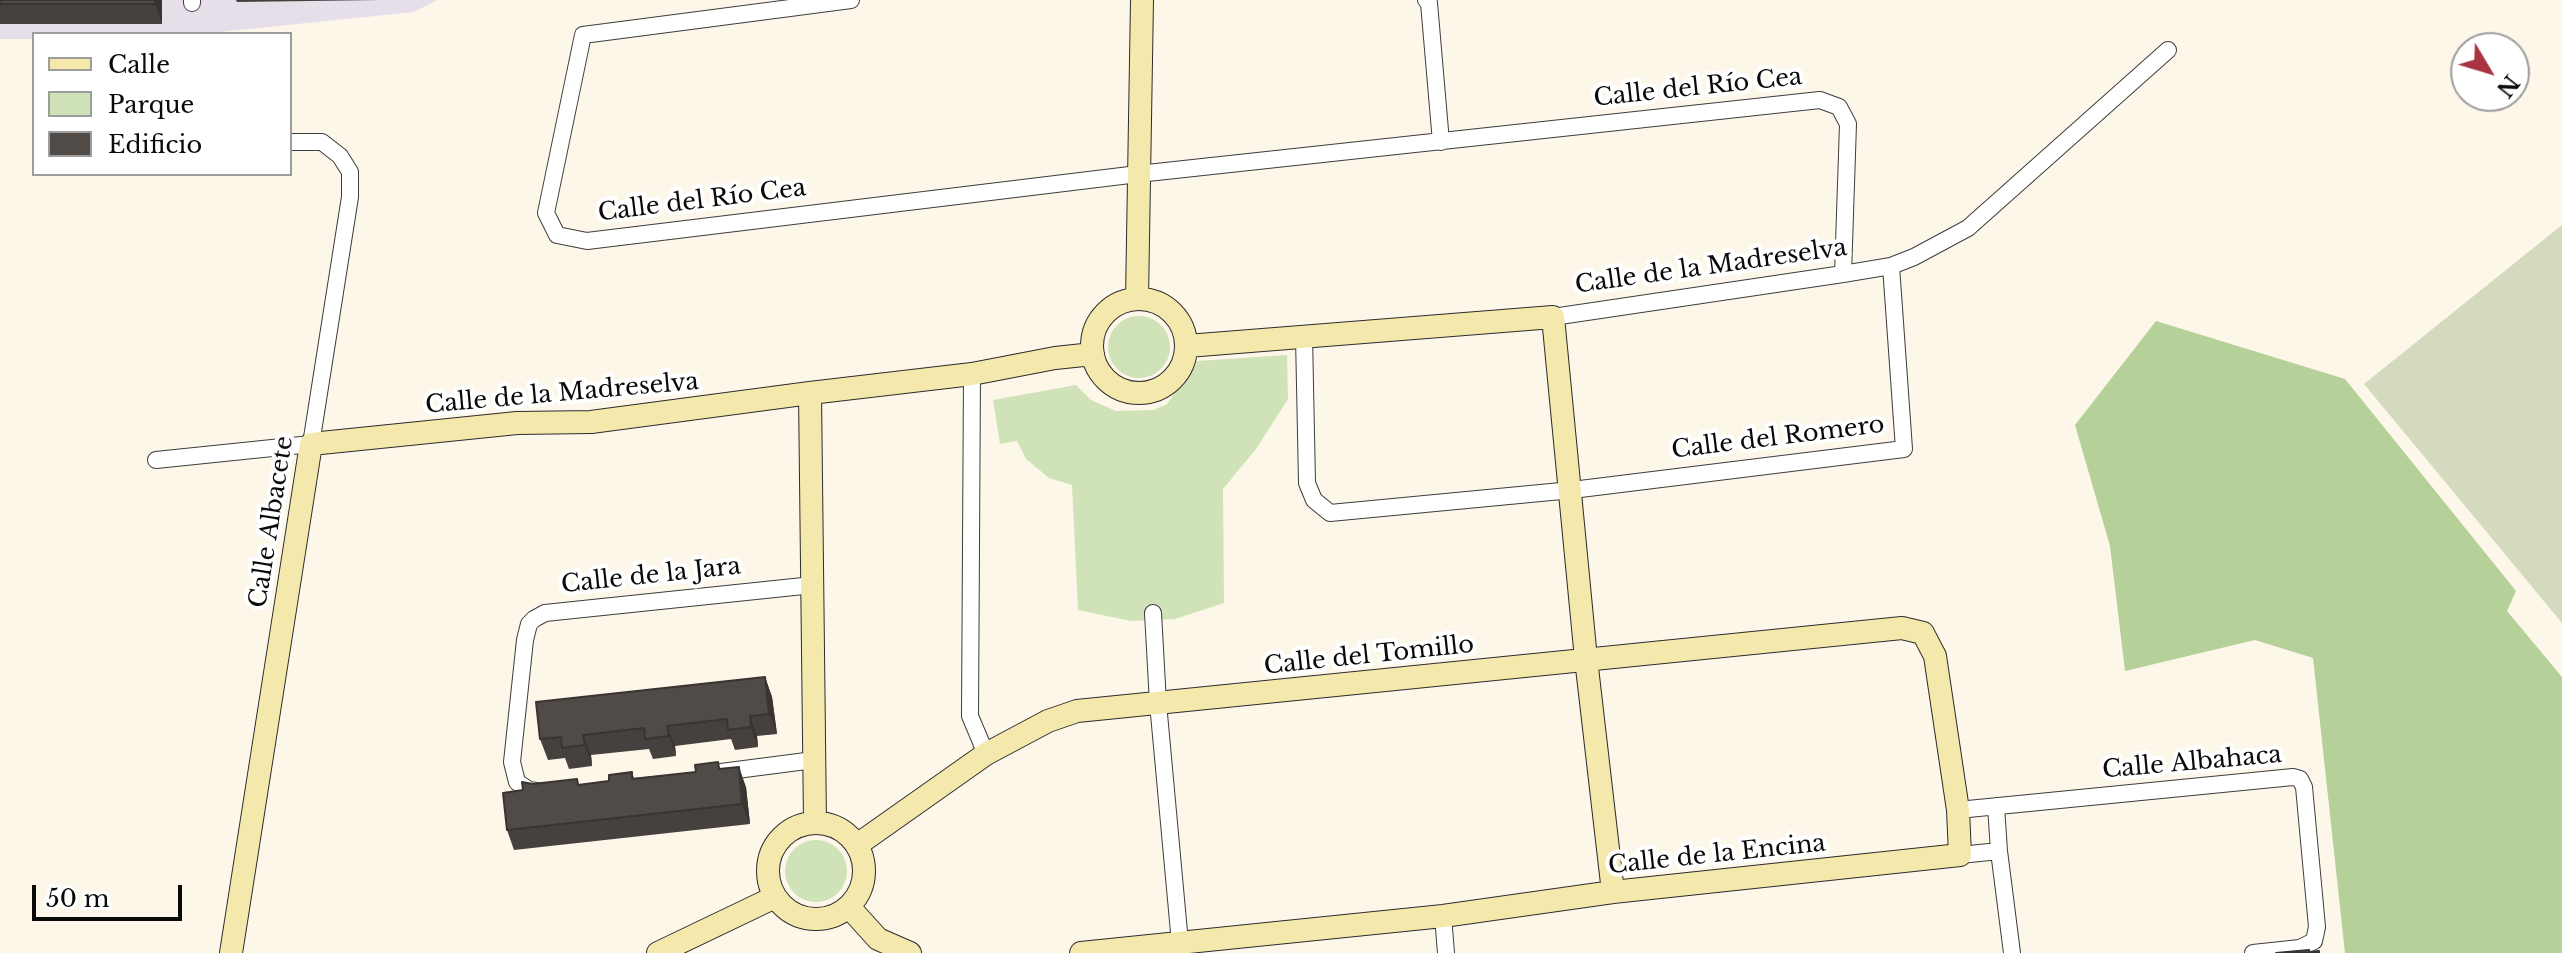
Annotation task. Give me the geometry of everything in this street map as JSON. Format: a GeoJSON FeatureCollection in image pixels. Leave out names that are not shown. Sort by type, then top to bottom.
{"type":"FeatureCollection","features":[{"type":"Feature","properties":{"kind":"street","name":"Calle del Río Cea"},"geometry":{"type":"LineString","coordinates":[[851,0],[583,35],[546,213],[557,235],[587,241],[1138,174],[1820,100],[1839,107],[1848,124],[1843,274]]}},
{"type":"Feature","properties":{"kind":"street"},"geometry":{"type":"LineString","coordinates":[[1137,299],[1142,0]]}},
{"type":"Feature","properties":{"kind":"street"},"geometry":{"type":"LineString","coordinates":[[1426,0],[1429,3],[1441,142]]}},
{"type":"Feature","properties":{"kind":"street","name":"Calle de la Madreselva"},"geometry":{"type":"LineString","coordinates":[[1187,346],[1553,317],[1891,266],[1968,228],[2168,50]]}},
{"type":"Feature","properties":{"kind":"street","name":"Calle Albacete"},"geometry":{"type":"LineString","coordinates":[[231,953],[350,197],[350,172],[340,156],[322,142],[292,142]]}},
{"type":"Feature","properties":{"kind":"street","name":"Calle del Romero"},"geometry":{"type":"LineString","coordinates":[[1304,336],[1307,483],[1314,500],[1330,513],[1572,490],[1904,449],[1891,266]]}},
{"type":"Feature","properties":{"kind":"street"},"geometry":{"type":"LineString","coordinates":[[1137,299],[1166,307],[1177,317],[1187,346],[1180,369],[1173,379],[1163,387],[1137,394],[1108,382],[1098,369],[1093,354],[1093,338],[1098,323],[1108,311],[1121,303],[1137,299]]}},
{"type":"Feature","properties":{"kind":"street"},"geometry":{"type":"LineString","coordinates":[[1553,317],[1586,659],[1613,892]]}},
{"type":"Feature","properties":{"kind":"street","name":"Calle de la Madreselva"},"geometry":{"type":"LineString","coordinates":[[156,460],[517,423],[591,422],[972,374],[1093,354]]}},
{"type":"Feature","properties":{"kind":"street"},"geometry":{"type":"LineString","coordinates":[[972,374],[970,716],[986,754]]}},
{"type":"Feature","properties":{"kind":"street"},"geometry":{"type":"LineString","coordinates":[[810,393],[815,823]]}},
{"type":"Feature","properties":{"kind":"street","name":"Calle de la Jara"},"geometry":{"type":"LineString","coordinates":[[555,791],[539,793],[517,782],[512,762],[525,640],[529,624],[534,619],[545,613],[813,585]]}},
{"type":"Feature","properties":{"kind":"street"},"geometry":{"type":"LineString","coordinates":[[1153,613],[1180,943]]}},
{"type":"Feature","properties":{"kind":"street","name":"Calle del Tomillo"},"geometry":{"type":"LineString","coordinates":[[857,845],[986,754],[1048,721],[1077,711],[1902,628],[1923,633],[1935,656],[1958,810]]}},
{"type":"Feature","properties":{"kind":"street"},"geometry":{"type":"LineString","coordinates":[[708,774],[814,760]]}},
{"type":"Feature","properties":{"kind":"street","name":"Calle Albahaca"},"geometry":{"type":"LineString","coordinates":[[1958,810],[2293,777],[2300,779],[2304,787],[2317,927],[2314,941],[2300,948],[2253,953]]}},
{"type":"Feature","properties":{"kind":"street"},"geometry":{"type":"LineString","coordinates":[[1996,806],[2012,953]]}},
{"type":"Feature","properties":{"kind":"street"},"geometry":{"type":"LineString","coordinates":[[1958,810],[1960,855]]}},
{"type":"Feature","properties":{"kind":"street"},"geometry":{"type":"LineString","coordinates":[[801,825],[831,825],[846,833],[857,845],[865,871],[857,897],[837,915],[809,919],[796,915],[775,897],[768,869],[778,842],[788,832],[801,825]]}},
{"type":"Feature","properties":{"kind":"street","name":"Calle de la Encina"},"geometry":{"type":"LineString","coordinates":[[1081,953],[1443,916],[1613,892],[1999,851]]}},
{"type":"Feature","properties":{"kind":"street"},"geometry":{"type":"LineString","coordinates":[[669,951],[775,897]]}},
{"type":"Feature","properties":{"kind":"street"},"geometry":{"type":"LineString","coordinates":[[849,907],[878,939],[910,953]]}},
{"type":"Feature","properties":{"kind":"street"},"geometry":{"type":"LineString","coordinates":[[1443,916],[1446,953]]}},
{"type":"Feature","properties":{"kind":"shaded area"},"geometry":{"type":"Polygon","coordinates":[[[0,0],[437,0],[414,12],[219,32],[32,32],[32,39],[0,39],[0,0]]]}},
{"type":"Feature","properties":{"kind":"green space"},"geometry":{"type":"Polygon","coordinates":[[[2562,225],[2562,623],[2364,384],[2562,225]]]}},
{"type":"Feature","properties":{"kind":"green space"},"geometry":{"type":"Polygon","coordinates":[[[1139,316],[1151,318],[1161,325],[1168,335],[1168,359],[1161,369],[1151,376],[1139,378],[1127,376],[1117,369],[1110,359],[1108,347],[1110,335],[1117,325],[1127,318],[1139,316]]]}},
{"type":"Feature","properties":{"kind":"green space"},"geometry":{"type":"Polygon","coordinates":[[[2156,321],[2345,379],[2516,591],[2507,611],[2562,677],[2562,953],[2345,953],[2313,658],[2255,640],[2125,671],[2110,546],[2075,425],[2156,321]]]}},
{"type":"Feature","properties":{"kind":"green space"},"geometry":{"type":"Polygon","coordinates":[[[1287,355],[1288,399],[1256,449],[1223,489],[1224,603],[1175,619],[1131,621],[1078,610],[1072,485],[1049,478],[1026,459],[1017,441],[1000,444],[993,400],[1076,385],[1091,400],[1116,411],[1154,410],[1167,404],[1197,361],[1287,355]]]}},
{"type":"Feature","properties":{"kind":"green space"},"geometry":{"type":"Polygon","coordinates":[[[816,840],[828,842],[838,849],[845,859],[845,883],[838,893],[828,900],[816,902],[804,900],[794,893],[787,883],[785,871],[787,859],[794,849],[804,842],[816,840]]]}},
{"type":"Feature","properties":{"kind":"building"},"geometry":{"type":"Polygon","coordinates":[[[0,0],[155,0],[155,4],[0,4],[0,0]]]}},
{"type":"Feature","properties":{"kind":"building"},"geometry":{"type":"Polygon","coordinates":[[[765,677],[769,714],[750,716],[751,727],[728,730],[727,719],[667,726],[669,736],[645,739],[644,728],[583,735],[585,745],[562,748],[561,737],[540,739],[536,702],[765,677]]]}},
{"type":"Feature","properties":{"kind":"building"},"geometry":{"type":"Polygon","coordinates":[[[718,762],[719,769],[739,767],[742,804],[507,830],[503,793],[523,790],[522,782],[533,784],[577,779],[578,785],[609,781],[609,775],[632,772],[632,779],[696,772],[695,765],[718,762]]]}},
{"type":"Feature","properties":{"kind":"building"},"geometry":{"type":"Polygon","coordinates":[[[2309,950],[2319,953],[2276,953],[2309,950]]]}}]}
